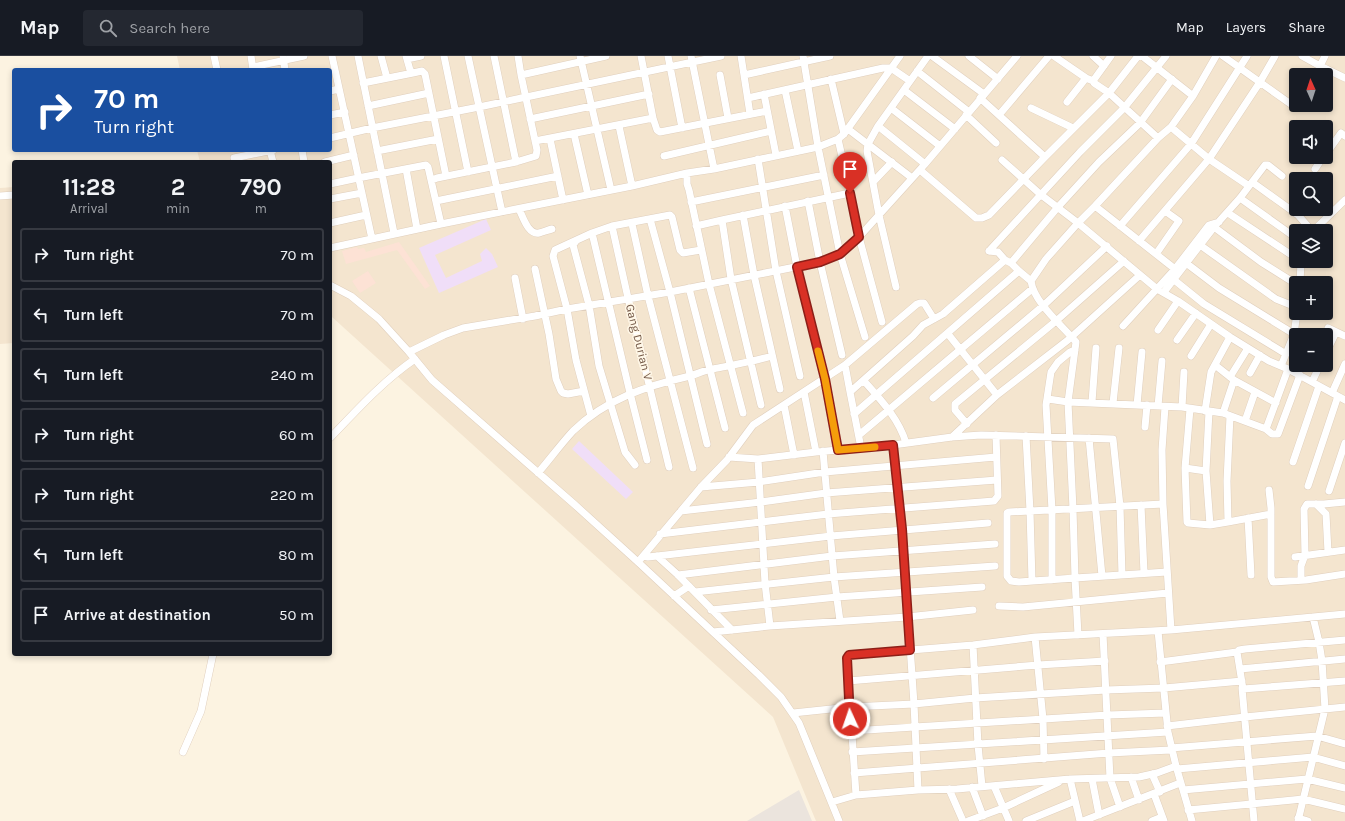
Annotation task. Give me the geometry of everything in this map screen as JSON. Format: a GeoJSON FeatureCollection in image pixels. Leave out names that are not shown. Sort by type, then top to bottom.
{"type":"FeatureCollection","features":[{"type":"Feature","properties":{"kind":"street"},"geometry":{"type":"LineString","coordinates":[[214,56],[217,68]]}},
{"type":"Feature","properties":{"kind":"street"},"geometry":{"type":"LineString","coordinates":[[251,56],[253,68],[283,58],[304,56]]}},
{"type":"Feature","properties":{"kind":"street"},"geometry":{"type":"LineString","coordinates":[[332,56],[333,76],[339,89],[345,112],[372,239]]}},
{"type":"Feature","properties":{"kind":"street"},"geometry":{"type":"LineString","coordinates":[[358,56],[394,233]]}},
{"type":"Feature","properties":{"kind":"street"},"geometry":{"type":"LineString","coordinates":[[381,56],[386,78]]}},
{"type":"Feature","properties":{"kind":"street"},"geometry":{"type":"LineString","coordinates":[[413,73],[410,70],[407,57],[422,56]]}},
{"type":"Feature","properties":{"kind":"street"},"geometry":{"type":"LineString","coordinates":[[444,56],[468,172]]}},
{"type":"Feature","properties":{"kind":"street"},"geometry":{"type":"LineString","coordinates":[[468,56],[502,212]]}},
{"type":"Feature","properties":{"kind":"street"},"geometry":{"type":"LineString","coordinates":[[494,56],[516,162]]}},
{"type":"Feature","properties":{"kind":"street"},"geometry":{"type":"LineString","coordinates":[[432,180],[516,162],[536,156],[537,150],[520,75],[518,56]]}},
{"type":"Feature","properties":{"kind":"street"},"geometry":{"type":"LineString","coordinates":[[520,75],[580,59],[606,56]]}},
{"type":"Feature","properties":{"kind":"street"},"geometry":{"type":"LineString","coordinates":[[641,56],[653,118],[657,130],[660,132],[767,111]]}},
{"type":"Feature","properties":{"kind":"street"},"geometry":{"type":"LineString","coordinates":[[668,56],[682,128]]}},
{"type":"Feature","properties":{"kind":"street"},"geometry":{"type":"LineString","coordinates":[[332,138],[433,115],[456,112],[586,84],[670,68],[691,59],[718,56]]}},
{"type":"Feature","properties":{"kind":"street"},"geometry":{"type":"LineString","coordinates":[[741,56],[750,114]]}},
{"type":"Feature","properties":{"kind":"street"},"geometry":{"type":"LineString","coordinates":[[744,75],[803,59],[830,56]]}},
{"type":"Feature","properties":{"kind":"street"},"geometry":{"type":"LineString","coordinates":[[332,248],[394,233],[519,209],[818,147],[838,139],[846,131],[899,56]]}},
{"type":"Feature","properties":{"kind":"street"},"geometry":{"type":"LineString","coordinates":[[896,287],[866,151],[868,144],[878,126],[928,56]]}},
{"type":"Feature","properties":{"kind":"street"},"geometry":{"type":"LineString","coordinates":[[932,56],[982,96],[999,115],[1045,157]]}},
{"type":"Feature","properties":{"kind":"street"},"geometry":{"type":"LineString","coordinates":[[969,56],[998,79]]}},
{"type":"Feature","properties":{"kind":"street"},"geometry":{"type":"LineString","coordinates":[[999,115],[1049,56]]}},
{"type":"Feature","properties":{"kind":"street"},"geometry":{"type":"LineString","coordinates":[[1054,56],[1109,93],[1158,138]]}},
{"type":"Feature","properties":{"kind":"street"},"geometry":{"type":"LineString","coordinates":[[1093,56],[1104,66]]}},
{"type":"Feature","properties":{"kind":"street"},"geometry":{"type":"LineString","coordinates":[[1066,102],[1104,66],[1111,56]]}},
{"type":"Feature","properties":{"kind":"street"},"geometry":{"type":"LineString","coordinates":[[920,170],[976,218],[982,218],[989,215],[1109,93],[1138,56]]}},
{"type":"Feature","properties":{"kind":"street"},"geometry":{"type":"LineString","coordinates":[[1142,56],[1193,96]]}},
{"type":"Feature","properties":{"kind":"street"},"geometry":{"type":"LineString","coordinates":[[1031,281],[998,252],[989,251],[1040,194],[1124,108],[1166,56]]}},
{"type":"Feature","properties":{"kind":"street"},"geometry":{"type":"LineString","coordinates":[[1223,56],[1289,103]]}},
{"type":"Feature","properties":{"kind":"street"},"geometry":{"type":"LineString","coordinates":[[1120,226],[1191,144],[1247,56]]}},
{"type":"Feature","properties":{"kind":"street"},"geometry":{"type":"LineString","coordinates":[[1139,241],[1209,159],[1260,82],[1275,56]]}},
{"type":"Feature","properties":{"kind":"street"},"geometry":{"type":"LineString","coordinates":[[1302,56],[1345,78]]}},
{"type":"Feature","properties":{"kind":"street"},"geometry":{"type":"LineString","coordinates":[[1320,66],[1325,56]]}},
{"type":"Feature","properties":{"kind":"street"},"geometry":{"type":"LineString","coordinates":[[409,352],[444,335],[463,328],[628,298],[670,292],[820,262],[840,254],[859,237],[920,170],[998,79],[1013,57]]}},
{"type":"Feature","properties":{"kind":"street"},"geometry":{"type":"LineString","coordinates":[[283,58],[285,68]]}},
{"type":"Feature","properties":{"kind":"street"},"geometry":{"type":"LineString","coordinates":[[1078,634],[1075,578],[1074,509],[1068,402],[1076,342],[1056,321],[1032,289],[1031,281],[1046,259],[1078,222],[1095,206],[1158,138],[1171,127],[1193,96],[1212,58]]}},
{"type":"Feature","properties":{"kind":"street"},"geometry":{"type":"LineString","coordinates":[[580,59],[610,190]]}},
{"type":"Feature","properties":{"kind":"street"},"geometry":{"type":"LineString","coordinates":[[691,59],[714,169]]}},
{"type":"Feature","properties":{"kind":"street"},"geometry":{"type":"LineString","coordinates":[[803,59],[818,147],[840,254],[865,337]]}},
{"type":"Feature","properties":{"kind":"street"},"geometry":{"type":"LineString","coordinates":[[748,98],[883,68],[891,68],[910,81]]}},
{"type":"Feature","properties":{"kind":"street"},"geometry":{"type":"LineString","coordinates":[[363,83],[422,71],[425,74],[446,176]]}},
{"type":"Feature","properties":{"kind":"street"},"geometry":{"type":"LineString","coordinates":[[918,71],[968,114],[996,143]]}},
{"type":"Feature","properties":{"kind":"street"},"geometry":{"type":"LineString","coordinates":[[720,75],[728,118]]}},
{"type":"Feature","properties":{"kind":"street"},"geometry":{"type":"LineString","coordinates":[[831,79],[846,131],[868,144],[912,178]]}},
{"type":"Feature","properties":{"kind":"street"},"geometry":{"type":"LineString","coordinates":[[850,392],[913,336],[923,324],[943,314],[1008,261],[1099,162],[1140,123],[1172,79]]}},
{"type":"Feature","properties":{"kind":"street"},"geometry":{"type":"LineString","coordinates":[[332,91],[339,89]]}},
{"type":"Feature","properties":{"kind":"street"},"geometry":{"type":"LineString","coordinates":[[785,90],[798,151]]}},
{"type":"Feature","properties":{"kind":"street"},"geometry":{"type":"LineString","coordinates":[[904,90],[955,128]]}},
{"type":"Feature","properties":{"kind":"street"},"geometry":{"type":"LineString","coordinates":[[368,106],[429,93]]}},
{"type":"Feature","properties":{"kind":"street"},"geometry":{"type":"LineString","coordinates":[[530,119],[649,94]]}},
{"type":"Feature","properties":{"kind":"street"},"geometry":{"type":"LineString","coordinates":[[764,94],[776,155]]}},
{"type":"Feature","properties":{"kind":"street"},"geometry":{"type":"LineString","coordinates":[[891,108],[940,146]]}},
{"type":"Feature","properties":{"kind":"street"},"geometry":{"type":"LineString","coordinates":[[1031,108],[1074,128]]}},
{"type":"Feature","properties":{"kind":"street"},"geometry":{"type":"LineString","coordinates":[[332,115],[345,112]]}},
{"type":"Feature","properties":{"kind":"street"},"geometry":{"type":"LineString","coordinates":[[535,141],[619,126],[653,118]]}},
{"type":"Feature","properties":{"kind":"street"},"geometry":{"type":"LineString","coordinates":[[619,126],[632,186]]}},
{"type":"Feature","properties":{"kind":"street"},"geometry":{"type":"LineString","coordinates":[[878,126],[925,164]]}},
{"type":"Feature","properties":{"kind":"street"},"geometry":{"type":"LineString","coordinates":[[1171,127],[1209,159],[1251,184],[1298,215],[1306,224]]}},
{"type":"Feature","properties":{"kind":"street"},"geometry":{"type":"LineString","coordinates":[[664,156],[771,131]]}},
{"type":"Feature","properties":{"kind":"street"},"geometry":{"type":"LineString","coordinates":[[1333,145],[1344,132]]}},
{"type":"Feature","properties":{"kind":"street"},"geometry":{"type":"LineString","coordinates":[[574,134],[588,195]]}},
{"type":"Feature","properties":{"kind":"street"},"geometry":{"type":"LineString","coordinates":[[377,151],[438,139]]}},
{"type":"Feature","properties":{"kind":"street"},"geometry":{"type":"LineString","coordinates":[[550,139],[563,200]]}},
{"type":"Feature","properties":{"kind":"street"},"geometry":{"type":"LineString","coordinates":[[838,139],[859,237],[882,322]]}},
{"type":"Feature","properties":{"kind":"street"},"geometry":{"type":"LineString","coordinates":[[234,160],[264,152]]}},
{"type":"Feature","properties":{"kind":"street"},"geometry":{"type":"LineString","coordinates":[[332,160],[354,155]]}},
{"type":"Feature","properties":{"kind":"street"},"geometry":{"type":"LineString","coordinates":[[758,159],[761,187],[776,271],[800,376]]}},
{"type":"Feature","properties":{"kind":"street"},"geometry":{"type":"LineString","coordinates":[[1002,160],[1040,194],[1078,222],[1108,246],[1140,275],[1160,290],[1269,361],[1300,375],[1345,400]]}},
{"type":"Feature","properties":{"kind":"street"},"geometry":{"type":"LineString","coordinates":[[873,182],[892,162]]}},
{"type":"Feature","properties":{"kind":"street"},"geometry":{"type":"LineString","coordinates":[[1314,169],[1318,164]]}},
{"type":"Feature","properties":{"kind":"street"},"geometry":{"type":"LineString","coordinates":[[1123,326],[1173,279],[1266,165],[1282,176]]}},
{"type":"Feature","properties":{"kind":"street"},"geometry":{"type":"LineString","coordinates":[[332,184],[426,166],[428,167],[432,180],[441,224]]}},
{"type":"Feature","properties":{"kind":"street"},"geometry":{"type":"LineString","coordinates":[[406,169],[417,229]]}},
{"type":"Feature","properties":{"kind":"street"},"geometry":{"type":"LineString","coordinates":[[687,173],[687,184],[701,250],[743,413]]}},
{"type":"Feature","properties":{"kind":"street"},"geometry":{"type":"LineString","coordinates":[[691,202],[824,175]]}},
{"type":"Feature","properties":{"kind":"street"},"geometry":{"type":"LineString","coordinates":[[436,201],[558,176]]}},
{"type":"Feature","properties":{"kind":"street"},"geometry":{"type":"LineString","coordinates":[[332,199],[362,193]]}},
{"type":"Feature","properties":{"kind":"street"},"geometry":{"type":"LineString","coordinates":[[696,226],[850,193]]}},
{"type":"Feature","properties":{"kind":"street"},"geometry":{"type":"LineString","coordinates":[[0,196],[12,195]]}},
{"type":"Feature","properties":{"kind":"street"},"geometry":{"type":"LineString","coordinates":[[1240,198],[1289,233]]}},
{"type":"Feature","properties":{"kind":"street"},"geometry":{"type":"LineString","coordinates":[[1320,224],[1345,200]]}},
{"type":"Feature","properties":{"kind":"street"},"geometry":{"type":"LineString","coordinates":[[808,201],[820,262],[842,355]]}},
{"type":"Feature","properties":{"kind":"street"},"geometry":{"type":"LineString","coordinates":[[786,206],[797,267],[825,379],[838,450]]}},
{"type":"Feature","properties":{"kind":"street"},"geometry":{"type":"LineString","coordinates":[[1095,206],[1175,269]]}},
{"type":"Feature","properties":{"kind":"street"},"geometry":{"type":"LineString","coordinates":[[519,209],[526,224],[532,232],[538,233],[552,229]]}},
{"type":"Feature","properties":{"kind":"street"},"geometry":{"type":"LineString","coordinates":[[1156,254],[1178,222],[1165,211]]}},
{"type":"Feature","properties":{"kind":"street"},"geometry":{"type":"LineString","coordinates":[[1228,213],[1289,253]]}},
{"type":"Feature","properties":{"kind":"street"},"geometry":{"type":"LineString","coordinates":[[332,223],[366,215]]}},
{"type":"Feature","properties":{"kind":"street"},"geometry":{"type":"LineString","coordinates":[[591,416],[576,360],[567,309],[553,256],[555,250],[592,233],[612,226],[670,215],[672,217],[680,250],[683,253],[701,250]]}},
{"type":"Feature","properties":{"kind":"street"},"geometry":{"type":"LineString","coordinates":[[743,215],[754,275],[780,389]]}},
{"type":"Feature","properties":{"kind":"street"},"geometry":{"type":"LineString","coordinates":[[650,219],[670,292],[707,444]]}},
{"type":"Feature","properties":{"kind":"street"},"geometry":{"type":"LineString","coordinates":[[722,220],[731,279],[762,405]]}},
{"type":"Feature","properties":{"kind":"street"},"geometry":{"type":"LineString","coordinates":[[630,223],[632,224],[648,296],[692,468]]}},
{"type":"Feature","properties":{"kind":"street"},"geometry":{"type":"LineString","coordinates":[[1160,290],[1209,225],[1216,225],[1261,262],[1289,280]]}},
{"type":"Feature","properties":{"kind":"street","name":"Gang Durian V"},"geometry":{"type":"LineString","coordinates":[[612,226],[669,467]]}},
{"type":"Feature","properties":{"kind":"street"},"geometry":{"type":"LineString","coordinates":[[592,233],[647,460]]}},
{"type":"Feature","properties":{"kind":"street"},"geometry":{"type":"LineString","coordinates":[[576,241],[573,245],[589,306],[599,366],[625,452],[635,465]]}},
{"type":"Feature","properties":{"kind":"street"},"geometry":{"type":"LineString","coordinates":[[1200,245],[1276,299],[1289,305]]}},
{"type":"Feature","properties":{"kind":"street"},"geometry":{"type":"LineString","coordinates":[[933,398],[1044,305],[1108,246]]}},
{"type":"Feature","properties":{"kind":"street"},"geometry":{"type":"LineString","coordinates":[[967,424],[955,410],[956,404],[1056,321],[1124,261]]}},
{"type":"Feature","properties":{"kind":"street"},"geometry":{"type":"LineString","coordinates":[[1186,263],[1218,288],[1289,331]]}},
{"type":"Feature","properties":{"kind":"street"},"geometry":{"type":"LineString","coordinates":[[535,269],[545,314],[556,380],[563,393],[568,394],[584,391]]}},
{"type":"Feature","properties":{"kind":"street"},"geometry":{"type":"LineString","coordinates":[[854,414],[1019,272]]}},
{"type":"Feature","properties":{"kind":"street"},"geometry":{"type":"LineString","coordinates":[[952,437],[997,395],[1071,337],[1140,275]]}},
{"type":"Feature","properties":{"kind":"street"},"geometry":{"type":"LineString","coordinates":[[515,278],[523,318]]}},
{"type":"Feature","properties":{"kind":"street"},"geometry":{"type":"LineString","coordinates":[[1173,279],[1204,304],[1286,354]]}},
{"type":"Feature","properties":{"kind":"street"},"geometry":{"type":"LineString","coordinates":[[332,286],[351,296],[379,319],[432,380],[638,562],[782,697],[793,713],[839,821]]}},
{"type":"Feature","properties":{"kind":"street"},"geometry":{"type":"LineString","coordinates":[[689,288],[725,428]]}},
{"type":"Feature","properties":{"kind":"street"},"geometry":{"type":"LineString","coordinates":[[859,435],[1032,289]]}},
{"type":"Feature","properties":{"kind":"street"},"geometry":{"type":"LineString","coordinates":[[1158,330],[1178,301]]}},
{"type":"Feature","properties":{"kind":"street"},"geometry":{"type":"LineString","coordinates":[[638,562],[701,487],[729,458],[753,425],[845,365],[917,304],[924,304],[934,319]]}},
{"type":"Feature","properties":{"kind":"street"},"geometry":{"type":"LineString","coordinates":[[1177,340],[1196,313]]}},
{"type":"Feature","properties":{"kind":"street"},"geometry":{"type":"LineString","coordinates":[[1191,356],[1211,324]]}},
{"type":"Feature","properties":{"kind":"street"},"geometry":{"type":"LineString","coordinates":[[1333,330],[1345,336]]}},
{"type":"Feature","properties":{"kind":"street"},"geometry":{"type":"LineString","coordinates":[[1333,338],[1336,332]]}},
{"type":"Feature","properties":{"kind":"street"},"geometry":{"type":"LineString","coordinates":[[948,334],[997,395]]}},
{"type":"Feature","properties":{"kind":"street"},"geometry":{"type":"LineString","coordinates":[[1210,524],[1206,471],[1207,411],[1211,372],[1230,337]]}},
{"type":"Feature","properties":{"kind":"street"},"geometry":{"type":"LineString","coordinates":[[1266,429],[1276,403],[1286,354],[1289,346]]}},
{"type":"Feature","properties":{"kind":"street"},"geometry":{"type":"LineString","coordinates":[[1092,402],[1096,348]]}},
{"type":"Feature","properties":{"kind":"street"},"geometry":{"type":"LineString","coordinates":[[1113,403],[1119,348]]}},
{"type":"Feature","properties":{"kind":"street"},"geometry":{"type":"LineString","coordinates":[[1223,413],[1232,379],[1248,348]]}},
{"type":"Feature","properties":{"kind":"street"},"geometry":{"type":"LineString","coordinates":[[1052,580],[1052,510],[1046,405],[1051,372],[1058,362],[1070,352],[1075,350]]}},
{"type":"Feature","properties":{"kind":"street"},"geometry":{"type":"LineString","coordinates":[[1137,404],[1142,352]]}},
{"type":"Feature","properties":{"kind":"street"},"geometry":{"type":"LineString","coordinates":[[1250,373],[1260,355]]}},
{"type":"Feature","properties":{"kind":"street"},"geometry":{"type":"LineString","coordinates":[[538,473],[573,431],[610,403],[649,386],[669,380],[772,356]]}},
{"type":"Feature","properties":{"kind":"street"},"geometry":{"type":"LineString","coordinates":[[332,436],[382,385],[400,369],[415,359]]}},
{"type":"Feature","properties":{"kind":"street"},"geometry":{"type":"LineString","coordinates":[[1162,361],[1163,504],[1171,630]]}},
{"type":"Feature","properties":{"kind":"street"},"geometry":{"type":"LineString","coordinates":[[1308,486],[1345,364]]}},
{"type":"Feature","properties":{"kind":"street"},"geometry":{"type":"LineString","coordinates":[[845,365],[861,448]]}},
{"type":"Feature","properties":{"kind":"street"},"geometry":{"type":"LineString","coordinates":[[1215,365],[1232,379],[1276,403]]}},
{"type":"Feature","properties":{"kind":"street"},"geometry":{"type":"LineString","coordinates":[[1184,372],[1186,408],[1185,468],[1187,522],[1210,524],[1271,514]]}},
{"type":"Feature","properties":{"kind":"street"},"geometry":{"type":"LineString","coordinates":[[1312,382],[1317,372]]}},
{"type":"Feature","properties":{"kind":"street"},"geometry":{"type":"LineString","coordinates":[[1048,399],[1068,402],[1137,404],[1223,413],[1266,429],[1272,434],[1278,434],[1300,375]]}},
{"type":"Feature","properties":{"kind":"street"},"geometry":{"type":"LineString","coordinates":[[864,380],[889,410],[904,436],[906,443]]}},
{"type":"Feature","properties":{"kind":"street"},"geometry":{"type":"LineString","coordinates":[[1293,462],[1319,386]]}},
{"type":"Feature","properties":{"kind":"street"},"geometry":{"type":"LineString","coordinates":[[804,392],[825,472],[836,597],[840,621]]}},
{"type":"Feature","properties":{"kind":"street"},"geometry":{"type":"LineString","coordinates":[[1245,421],[1255,392]]}},
{"type":"Feature","properties":{"kind":"street"},"geometry":{"type":"LineString","coordinates":[[784,405],[794,454]]}},
{"type":"Feature","properties":{"kind":"street"},"geometry":{"type":"LineString","coordinates":[[1145,427],[1147,405]]}},
{"type":"Feature","properties":{"kind":"street"},"geometry":{"type":"LineString","coordinates":[[1228,522],[1227,482],[1230,416]]}},
{"type":"Feature","properties":{"kind":"street"},"geometry":{"type":"LineString","coordinates":[[729,458],[758,458],[893,445],[952,437],[996,435],[1113,439],[1120,506],[1122,575]]}},
{"type":"Feature","properties":{"kind":"street"},"geometry":{"type":"LineString","coordinates":[[660,534],[828,514],[994,501],[998,496],[996,435]]}},
{"type":"Feature","properties":{"kind":"street"},"geometry":{"type":"LineString","coordinates":[[1026,436],[1032,581]]}},
{"type":"Feature","properties":{"kind":"street"},"geometry":{"type":"LineString","coordinates":[[1089,438],[1102,576]]}},
{"type":"Feature","properties":{"kind":"street"},"geometry":{"type":"LineString","coordinates":[[1329,491],[1345,443]]}},
{"type":"Feature","properties":{"kind":"street"},"geometry":{"type":"LineString","coordinates":[[893,445],[902,529],[911,676],[916,727],[918,790]]}},
{"type":"Feature","properties":{"kind":"street"},"geometry":{"type":"LineString","coordinates":[[701,487],[759,482],[825,472],[996,457]]}},
{"type":"Feature","properties":{"kind":"street"},"geometry":{"type":"LineString","coordinates":[[758,458],[765,584],[770,626]]}},
{"type":"Feature","properties":{"kind":"street"},"geometry":{"type":"LineString","coordinates":[[1185,468],[1206,471]]}},
{"type":"Feature","properties":{"kind":"street"},"geometry":{"type":"LineString","coordinates":[[681,511],[826,493],[997,480]]}},
{"type":"Feature","properties":{"kind":"street"},"geometry":{"type":"LineString","coordinates":[[1269,490],[1271,514],[1272,582],[1345,574]]}},
{"type":"Feature","properties":{"kind":"street"},"geometry":{"type":"LineString","coordinates":[[1301,580],[1301,566],[1305,556],[1304,509],[1307,504],[1345,502]]}},
{"type":"Feature","properties":{"kind":"street"},"geometry":{"type":"LineString","coordinates":[[1163,504],[1007,513],[1007,576],[1011,581],[1032,581],[1167,572]]}},
{"type":"Feature","properties":{"kind":"street"},"geometry":{"type":"LineString","coordinates":[[1316,504],[1326,514],[1328,552]]}},
{"type":"Feature","properties":{"kind":"street"},"geometry":{"type":"LineString","coordinates":[[1141,505],[1144,573]]}},
{"type":"Feature","properties":{"kind":"street"},"geometry":{"type":"LineString","coordinates":[[1248,518],[1251,575]]}},
{"type":"Feature","properties":{"kind":"street"},"geometry":{"type":"LineString","coordinates":[[644,556],[648,557],[831,536],[988,522]]}},
{"type":"Feature","properties":{"kind":"street"},"geometry":{"type":"LineString","coordinates":[[678,575],[832,556],[995,544]]}},
{"type":"Feature","properties":{"kind":"street"},"geometry":{"type":"LineString","coordinates":[[1295,557],[1345,550]]}},
{"type":"Feature","properties":{"kind":"street"},"geometry":{"type":"LineString","coordinates":[[657,556],[678,575],[732,630]]}},
{"type":"Feature","properties":{"kind":"street"},"geometry":{"type":"LineString","coordinates":[[695,592],[834,577],[995,566]]}},
{"type":"Feature","properties":{"kind":"street"},"geometry":{"type":"LineString","coordinates":[[674,596],[689,586]]}},
{"type":"Feature","properties":{"kind":"street"},"geometry":{"type":"LineString","coordinates":[[711,610],[836,597],[982,587]]}},
{"type":"Feature","properties":{"kind":"street"},"geometry":{"type":"LineString","coordinates":[[999,606],[1023,607],[1168,593]]}},
{"type":"Feature","properties":{"kind":"street"},"geometry":{"type":"LineString","coordinates":[[713,632],[770,626],[907,617],[973,610]]}},
{"type":"Feature","properties":{"kind":"street"},"geometry":{"type":"LineString","coordinates":[[856,795],[848,681],[847,658],[849,655],[973,645],[1035,637],[1158,631],[1345,614]]}},
{"type":"Feature","properties":{"kind":"street"},"geometry":{"type":"LineString","coordinates":[[1308,821],[1298,820],[1317,736],[1325,709],[1322,661],[1313,617]]}},
{"type":"Feature","properties":{"kind":"street"},"geometry":{"type":"LineString","coordinates":[[1158,631],[1167,729],[1180,783],[1192,821]]}},
{"type":"Feature","properties":{"kind":"street"},"geometry":{"type":"LineString","coordinates":[[1103,634],[1110,778],[1120,807]]}},
{"type":"Feature","properties":{"kind":"street"},"geometry":{"type":"LineString","coordinates":[[1035,637],[1043,719],[1044,759]]}},
{"type":"Feature","properties":{"kind":"street"},"geometry":{"type":"LineString","coordinates":[[1160,662],[1237,652],[1245,649],[1345,640]]}},
{"type":"Feature","properties":{"kind":"street"},"geometry":{"type":"LineString","coordinates":[[973,645],[975,698],[982,786]]}},
{"type":"Feature","properties":{"kind":"street"},"geometry":{"type":"LineString","coordinates":[[1237,652],[1242,684],[1254,821]]}},
{"type":"Feature","properties":{"kind":"street"},"geometry":{"type":"LineString","coordinates":[[183,752],[201,711],[213,656]]}},
{"type":"Feature","properties":{"kind":"street"},"geometry":{"type":"LineString","coordinates":[[1240,669],[1345,659]]}},
{"type":"Feature","properties":{"kind":"street"},"geometry":{"type":"LineString","coordinates":[[848,681],[1038,665],[1105,661]]}},
{"type":"Feature","properties":{"kind":"street"},"geometry":{"type":"LineString","coordinates":[[1242,684],[1245,689],[1345,681]]}},
{"type":"Feature","properties":{"kind":"street"},"geometry":{"type":"LineString","coordinates":[[793,713],[850,707],[914,704],[975,698],[1242,684]]}},
{"type":"Feature","properties":{"kind":"street"},"geometry":{"type":"LineString","coordinates":[[852,752],[1108,737],[1245,717],[1345,707]]}},
{"type":"Feature","properties":{"kind":"street"},"geometry":{"type":"LineString","coordinates":[[851,731],[1108,715],[1166,713]]}},
{"type":"Feature","properties":{"kind":"street"},"geometry":{"type":"LineString","coordinates":[[854,773],[1171,749],[1317,736],[1345,744]]}},
{"type":"Feature","properties":{"kind":"street"},"geometry":{"type":"LineString","coordinates":[[832,802],[856,795],[1067,780],[1139,777],[1176,768],[1313,757],[1345,766]]}},
{"type":"Feature","properties":{"kind":"street"},"geometry":{"type":"LineString","coordinates":[[1152,774],[1163,819],[1152,821]]}},
{"type":"Feature","properties":{"kind":"street"},"geometry":{"type":"LineString","coordinates":[[1131,777],[1139,800]]}},
{"type":"Feature","properties":{"kind":"street"},"geometry":{"type":"LineString","coordinates":[[1092,779],[1099,815]]}},
{"type":"Feature","properties":{"kind":"street"},"geometry":{"type":"LineString","coordinates":[[1183,790],[1307,779],[1345,788]]}},
{"type":"Feature","properties":{"kind":"street"},"geometry":{"type":"LineString","coordinates":[[1067,780],[1082,821],[1091,820],[1099,815],[1180,783]]}},
{"type":"Feature","properties":{"kind":"street"},"geometry":{"type":"LineString","coordinates":[[968,821],[1003,808],[1067,780]]}},
{"type":"Feature","properties":{"kind":"street"},"geometry":{"type":"LineString","coordinates":[[994,786],[1009,821]]}},
{"type":"Feature","properties":{"kind":"street"},"geometry":{"type":"LineString","coordinates":[[972,787],[983,816]]}},
{"type":"Feature","properties":{"kind":"street"},"geometry":{"type":"LineString","coordinates":[[949,789],[963,821]]}},
{"type":"Feature","properties":{"kind":"street"},"geometry":{"type":"LineString","coordinates":[[1188,810],[1302,799],[1345,809]]}},
{"type":"Feature","properties":{"kind":"street"},"geometry":{"type":"LineString","coordinates":[[1026,821],[1075,801]]}},
{"type":"Feature","properties":{"kind":"shaded area"},"geometry":{"type":"Polygon","coordinates":[[[177,56],[1345,56],[1345,821],[816,821],[773,717],[332,317],[332,160],[200,160],[198,152],[332,152],[332,68],[180,68],[177,56]]]}},
{"type":"Feature","properties":{"kind":"shaded area"},"geometry":{"type":"Polygon","coordinates":[[[12,187],[12,343],[0,344],[0,188],[12,187]]]}},
{"type":"Feature","properties":{"kind":"shaded area"},"geometry":{"type":"Polygon","coordinates":[[[486,219],[491,230],[435,255],[446,278],[482,261],[480,254],[486,248],[492,254],[498,267],[439,293],[419,248],[486,219]]]}},
{"type":"Feature","properties":{"kind":"shaded area"},"geometry":{"type":"Polygon","coordinates":[[[399,242],[430,286],[425,289],[397,250],[346,264],[342,251],[357,247],[358,249],[364,248],[366,252],[399,242]]]}},
{"type":"Feature","properties":{"kind":"shaded area"},"geometry":{"type":"Polygon","coordinates":[[[368,271],[376,283],[360,293],[352,281],[368,271]]]}},
{"type":"Feature","properties":{"kind":"shaded area"},"geometry":{"type":"Polygon","coordinates":[[[579,441],[633,492],[626,499],[572,449],[579,441]]]}},
{"type":"Feature","properties":{"kind":"shaded area"},"geometry":{"type":"Polygon","coordinates":[[[799,790],[812,821],[747,821],[799,790]]]}},
{"type":"Feature","properties":{"kind":"slow traffic"},"geometry":{"type":"LineString","coordinates":[[818,351],[825,379],[838,450],[875,447]]}},
{"type":"Feature","properties":{"kind":"route"},"geometry":{"type":"LineString","coordinates":[[850,193],[859,237],[840,254],[820,262],[797,267],[825,379],[838,450],[893,445],[902,529],[910,650],[849,655],[847,658],[850,719]]}}]}
